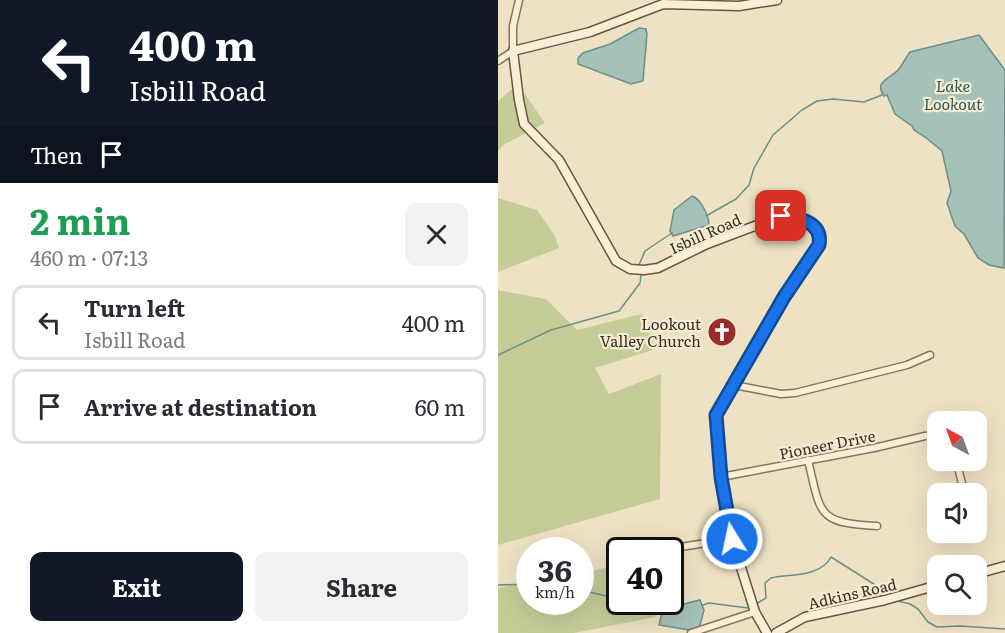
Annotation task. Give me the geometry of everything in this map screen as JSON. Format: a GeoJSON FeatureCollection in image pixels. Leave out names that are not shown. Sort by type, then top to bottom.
{"type":"FeatureCollection","features":[{"type":"Feature","properties":{"kind":"street"},"geometry":{"type":"LineString","coordinates":[[513,51],[513,26],[519,0]]}},
{"type":"Feature","properties":{"kind":"street"},"geometry":{"type":"LineString","coordinates":[[498,62],[513,51],[590,32],[663,4],[717,3],[739,6],[777,0]]}},
{"type":"Feature","properties":{"kind":"street","name":"Isbill Road"},"geometry":{"type":"LineString","coordinates":[[513,51],[524,123],[559,159],[616,261],[630,269],[658,268],[707,244],[781,216],[798,218],[813,224],[818,231],[819,245],[784,297],[716,415],[721,477],[732,539],[755,612],[767,633]]}},
{"type":"Feature","properties":{"kind":"street"},"geometry":{"type":"LineString","coordinates":[[734,385],[780,394],[795,393],[907,365],[930,356]]}},
{"type":"Feature","properties":{"kind":"street","name":"Pioneer Drive"},"geometry":{"type":"LineString","coordinates":[[721,477],[927,436]]}},
{"type":"Feature","properties":{"kind":"street"},"geometry":{"type":"LineString","coordinates":[[808,460],[819,507],[827,516],[849,525],[877,526]]}},
{"type":"Feature","properties":{"kind":"street"},"geometry":{"type":"LineString","coordinates":[[684,546],[732,539]]}},
{"type":"Feature","properties":{"kind":"street"},"geometry":{"type":"LineString","coordinates":[[987,571],[1005,566]]}},
{"type":"Feature","properties":{"kind":"street","name":"Adkins Road"},"geometry":{"type":"LineString","coordinates":[[776,633],[805,617],[885,600],[927,588]]}},
{"type":"Feature","properties":{"kind":"street"},"geometry":{"type":"LineString","coordinates":[[691,633],[755,612]]}},
{"type":"Feature","properties":{"kind":"green space"},"geometry":{"type":"Polygon","coordinates":[[[518,84],[545,123],[503,145],[498,151],[498,101],[518,84]]]}},
{"type":"Feature","properties":{"kind":"green space"},"geometry":{"type":"Polygon","coordinates":[[[498,198],[537,210],[554,234],[559,248],[498,272],[498,198]]]}},
{"type":"Feature","properties":{"kind":"green space"},"geometry":{"type":"Polygon","coordinates":[[[498,290],[546,299],[577,330],[642,314],[656,349],[595,368],[609,394],[661,374],[660,499],[526,537],[516,537],[516,540],[498,545],[498,290]]]}},
{"type":"Feature","properties":{"kind":"green space"},"geometry":{"type":"Polygon","coordinates":[[[606,568],[606,615],[655,615],[655,617],[574,633],[498,633],[498,588],[516,585],[516,615],[594,615],[594,570],[606,568]]]}},
{"type":"Feature","properties":{"kind":"water"},"geometry":{"type":"Polygon","coordinates":[[[639,28],[646,29],[647,34],[643,81],[631,84],[578,64],[578,58],[583,53],[610,44],[639,28]]]}},
{"type":"Feature","properties":{"kind":"water","name":"Lake Lookout"},"geometry":{"type":"Polygon","coordinates":[[[979,35],[1005,70],[1004,268],[989,265],[978,258],[964,234],[955,226],[947,203],[951,191],[942,151],[895,114],[887,95],[884,96],[881,91],[882,83],[899,69],[910,52],[979,35]]]}},
{"type":"Feature","properties":{"kind":"water"},"geometry":{"type":"Polygon","coordinates":[[[692,196],[704,208],[709,225],[673,236],[670,231],[674,210],[692,196]]]}},
{"type":"Feature","properties":{"kind":"water"},"geometry":{"type":"Polygon","coordinates":[[[700,600],[704,610],[699,629],[689,630],[659,625],[662,615],[684,615],[684,604],[700,600]]]}},
{"type":"Feature","properties":{"kind":"waterway"},"geometry":{"type":"LineString","coordinates":[[706,216],[736,199],[749,185],[754,168],[773,135],[802,110],[817,101],[833,99],[864,102],[882,95]]}},
{"type":"Feature","properties":{"kind":"waterway"},"geometry":{"type":"LineString","coordinates":[[639,265],[645,251],[672,233]]}},
{"type":"Feature","properties":{"kind":"waterway"},"geometry":{"type":"LineString","coordinates":[[498,355],[551,330],[619,311],[640,283],[641,275]]}},
{"type":"Feature","properties":{"kind":"waterway"},"geometry":{"type":"LineString","coordinates":[[756,604],[766,598],[765,583],[771,578],[813,571],[820,568],[831,557],[888,593]]}},
{"type":"Feature","properties":{"kind":"waterway"},"geometry":{"type":"LineString","coordinates":[[498,585],[516,584]]}},
{"type":"Feature","properties":{"kind":"waterway"},"geometry":{"type":"LineString","coordinates":[[594,593],[606,596]]}},
{"type":"Feature","properties":{"kind":"waterway"},"geometry":{"type":"LineString","coordinates":[[898,601],[918,609],[928,622],[937,627],[1005,629]]}},
{"type":"Feature","properties":{"kind":"waterway"},"geometry":{"type":"LineString","coordinates":[[703,605],[709,603],[748,608]]}},
{"type":"Feature","properties":{"kind":"place","name":"Lookout Valley Church"},"geometry":{"type":"Point","coordinates":[722,332]}},
{"type":"Feature","properties":{"kind":"route"},"geometry":{"type":"LineString","coordinates":[[732,539],[721,477],[716,415],[784,297],[819,245],[820,238],[813,224],[798,218],[781,216]]}}]}
